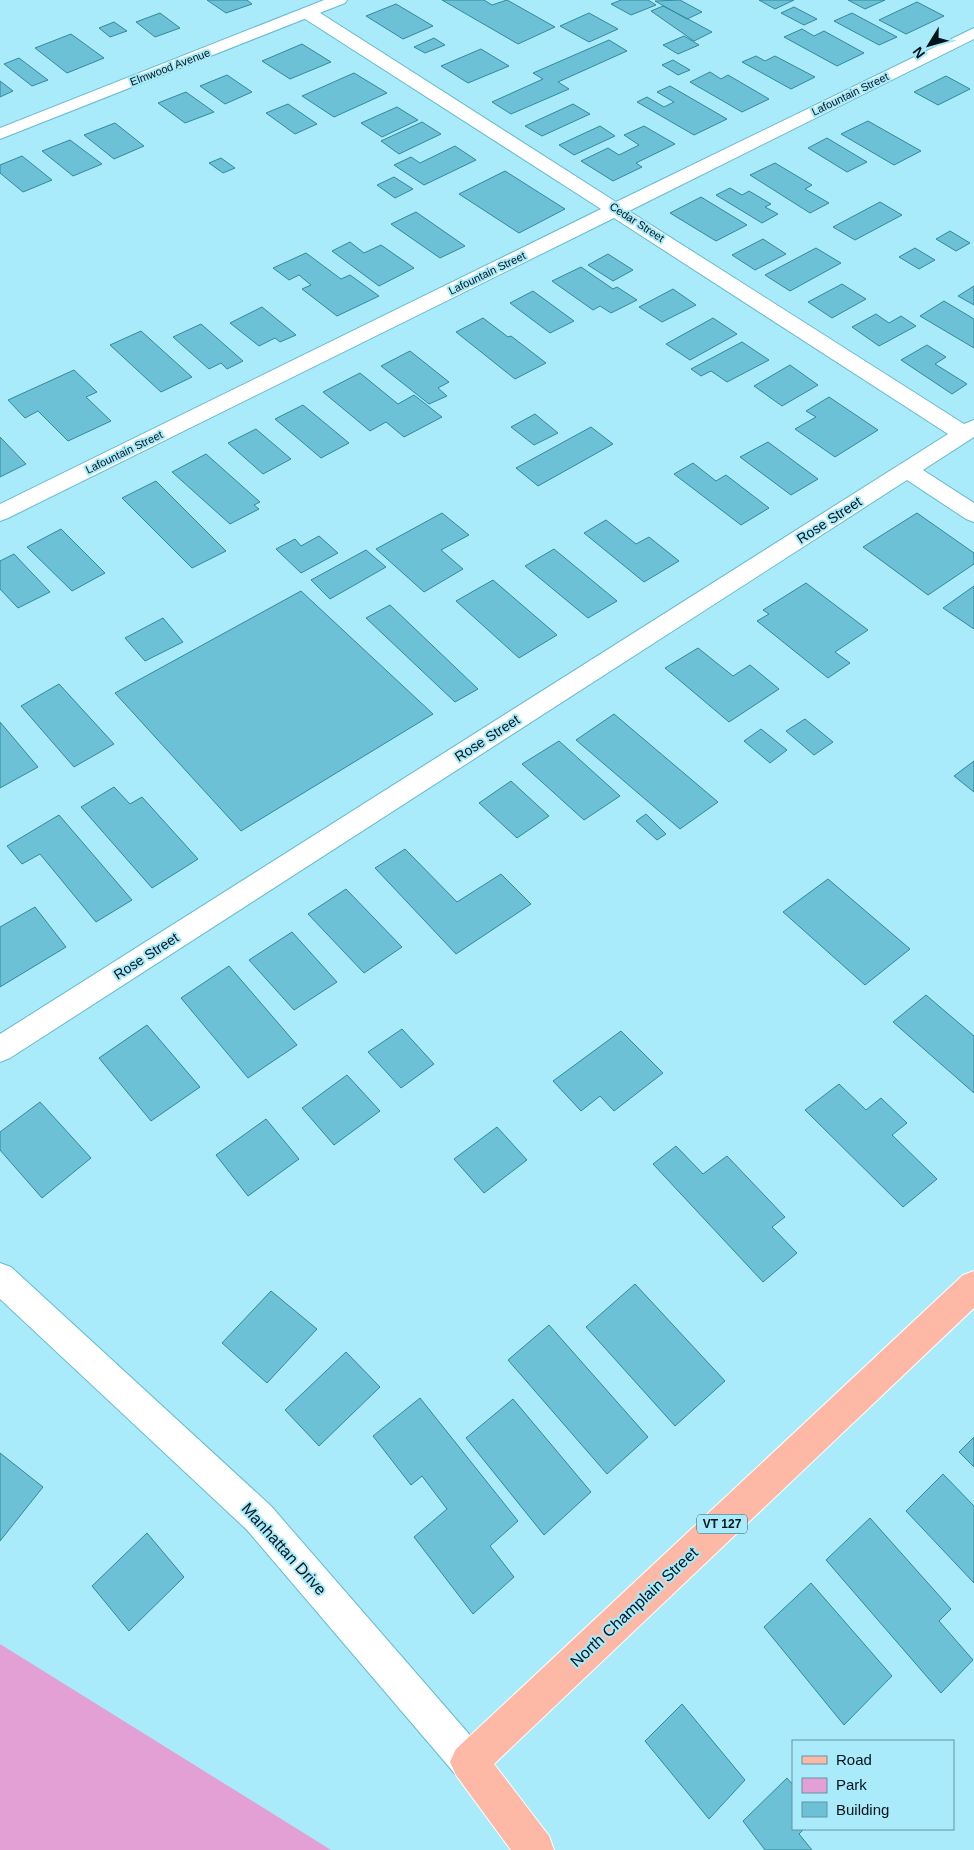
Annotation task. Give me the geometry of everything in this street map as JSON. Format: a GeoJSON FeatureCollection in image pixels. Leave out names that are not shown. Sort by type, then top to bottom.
{"type":"FeatureCollection","features":[{"type":"Feature","properties":{"kind":"main road","name":"North Champlain Street"},"geometry":{"type":"LineString","coordinates":[[469,1762],[974,1286]]}},
{"type":"Feature","properties":{"kind":"main road","name":"Manhattan Drive"},"geometry":{"type":"LineString","coordinates":[[469,1762],[535,1850]]}},
{"type":"Feature","properties":{"kind":"street","name":"Elmwood Avenue"},"geometry":{"type":"LineString","coordinates":[[0,134],[339,0]]}},
{"type":"Feature","properties":{"kind":"street","name":"Cedar Street"},"geometry":{"type":"LineString","coordinates":[[308,12],[617,210],[969,431]]}},
{"type":"Feature","properties":{"kind":"street","name":"Lafountain Street"},"geometry":{"type":"LineString","coordinates":[[0,513],[974,33]]}},
{"type":"Feature","properties":{"kind":"street","name":"Rose Street"},"geometry":{"type":"LineString","coordinates":[[0,1049],[969,431]]}},
{"type":"Feature","properties":{"kind":"street"},"geometry":{"type":"LineString","coordinates":[[908,470],[974,514]]}},
{"type":"Feature","properties":{"kind":"street","name":"Manhattan Drive"},"geometry":{"type":"LineString","coordinates":[[0,1278],[259,1518],[469,1762]]}},
{"type":"Feature","properties":{"kind":"green space"},"geometry":{"type":"Polygon","coordinates":[[[0,1644],[331,1850],[0,1850],[0,1644]]]}},
{"type":"Feature","properties":{"kind":"building"},"geometry":{"type":"Polygon","coordinates":[[[207,0],[247,0],[252,4],[226,13],[207,0]]]}},
{"type":"Feature","properties":{"kind":"building"},"geometry":{"type":"Polygon","coordinates":[[[442,0],[484,0],[492,5],[507,0],[555,27],[518,44],[442,0]]]}},
{"type":"Feature","properties":{"kind":"building"},"geometry":{"type":"Polygon","coordinates":[[[621,0],[648,0],[656,5],[631,15],[611,4],[621,0]]]}},
{"type":"Feature","properties":{"kind":"building"},"geometry":{"type":"Polygon","coordinates":[[[680,0],[702,12],[687,19],[655,1],[680,0]]]}},
{"type":"Feature","properties":{"kind":"building"},"geometry":{"type":"Polygon","coordinates":[[[759,0],[794,0],[775,9],[759,0]]]}},
{"type":"Feature","properties":{"kind":"building"},"geometry":{"type":"Polygon","coordinates":[[[848,0],[885,0],[865,9],[848,0]]]}},
{"type":"Feature","properties":{"kind":"building"},"geometry":{"type":"Polygon","coordinates":[[[917,2],[944,16],[906,34],[879,20],[917,2]]]}},
{"type":"Feature","properties":{"kind":"building"},"geometry":{"type":"Polygon","coordinates":[[[396,4],[433,26],[403,39],[366,16],[396,4]]]}},
{"type":"Feature","properties":{"kind":"building"},"geometry":{"type":"Polygon","coordinates":[[[663,6],[712,32],[694,41],[651,11],[663,6]]]}},
{"type":"Feature","properties":{"kind":"building"},"geometry":{"type":"Polygon","coordinates":[[[794,7],[817,19],[804,25],[781,13],[794,7]]]}},
{"type":"Feature","properties":{"kind":"building"},"geometry":{"type":"Polygon","coordinates":[[[160,13],[180,28],[155,37],[136,22],[160,13]]]}},
{"type":"Feature","properties":{"kind":"building"},"geometry":{"type":"Polygon","coordinates":[[[589,13],[618,29],[589,42],[560,26],[589,13]]]}},
{"type":"Feature","properties":{"kind":"building"},"geometry":{"type":"Polygon","coordinates":[[[852,13],[897,37],[879,45],[834,21],[852,13]]]}},
{"type":"Feature","properties":{"kind":"building"},"geometry":{"type":"Polygon","coordinates":[[[114,22],[127,31],[110,37],[99,28],[114,22]]]}},
{"type":"Feature","properties":{"kind":"building"},"geometry":{"type":"Polygon","coordinates":[[[802,29],[814,36],[824,31],[864,53],[837,66],[784,37],[802,29]]]}},
{"type":"Feature","properties":{"kind":"building"},"geometry":{"type":"Polygon","coordinates":[[[71,34],[104,58],[67,73],[35,48],[71,34]]]}},
{"type":"Feature","properties":{"kind":"building"},"geometry":{"type":"Polygon","coordinates":[[[684,36],[699,45],[678,54],[663,45],[684,36]]]}},
{"type":"Feature","properties":{"kind":"building"},"geometry":{"type":"Polygon","coordinates":[[[434,38],[445,45],[425,53],[414,47],[434,38]]]}},
{"type":"Feature","properties":{"kind":"building"},"geometry":{"type":"Polygon","coordinates":[[[609,40],[627,51],[558,82],[569,89],[511,114],[492,102],[543,79],[533,73],[609,40]]]}},
{"type":"Feature","properties":{"kind":"building"},"geometry":{"type":"Polygon","coordinates":[[[302,44],[331,62],[290,79],[262,61],[302,44]]]}},
{"type":"Feature","properties":{"kind":"building"},"geometry":{"type":"Polygon","coordinates":[[[481,49],[509,66],[468,83],[441,66],[481,49]]]}},
{"type":"Feature","properties":{"kind":"building"},"geometry":{"type":"Polygon","coordinates":[[[756,56],[765,61],[775,56],[815,77],[791,89],[742,62],[756,56]]]}},
{"type":"Feature","properties":{"kind":"building"},"geometry":{"type":"Polygon","coordinates":[[[19,58],[48,80],[32,86],[4,64],[19,58]]]}},
{"type":"Feature","properties":{"kind":"building"},"geometry":{"type":"Polygon","coordinates":[[[673,60],[690,70],[678,75],[662,65],[673,60]]]}},
{"type":"Feature","properties":{"kind":"building"},"geometry":{"type":"Polygon","coordinates":[[[710,72],[721,79],[728,75],[769,99],[742,112],[690,82],[710,72]]]}},
{"type":"Feature","properties":{"kind":"building"},"geometry":{"type":"Polygon","coordinates":[[[354,73],[387,93],[334,117],[302,96],[354,73]]]}},
{"type":"Feature","properties":{"kind":"building"},"geometry":{"type":"Polygon","coordinates":[[[227,75],[252,92],[225,104],[200,86],[227,75]]]}},
{"type":"Feature","properties":{"kind":"building"},"geometry":{"type":"Polygon","coordinates":[[[946,76],[970,89],[938,105],[914,92],[946,76]]]}},
{"type":"Feature","properties":{"kind":"building"},"geometry":{"type":"Polygon","coordinates":[[[0,81],[13,91],[0,97],[0,81]]]}},
{"type":"Feature","properties":{"kind":"building"},"geometry":{"type":"Polygon","coordinates":[[[670,86],[727,119],[694,135],[637,102],[647,97],[664,107],[674,102],[657,92],[670,86]]]}},
{"type":"Feature","properties":{"kind":"building"},"geometry":{"type":"Polygon","coordinates":[[[186,92],[214,112],[185,123],[158,103],[186,92]]]}},
{"type":"Feature","properties":{"kind":"building"},"geometry":{"type":"Polygon","coordinates":[[[288,104],[317,124],[295,134],[266,113],[288,104]]]}},
{"type":"Feature","properties":{"kind":"building"},"geometry":{"type":"Polygon","coordinates":[[[573,104],[590,114],[542,136],[525,126],[573,104]]]}},
{"type":"Feature","properties":{"kind":"building"},"geometry":{"type":"Polygon","coordinates":[[[397,107],[418,120],[382,137],[361,123],[397,107]]]}},
{"type":"Feature","properties":{"kind":"building"},"geometry":{"type":"Polygon","coordinates":[[[868,121],[921,151],[894,165],[841,134],[868,121]]]}},
{"type":"Feature","properties":{"kind":"building"},"geometry":{"type":"Polygon","coordinates":[[[422,122],[441,134],[399,154],[381,141],[422,122]]]}},
{"type":"Feature","properties":{"kind":"building"},"geometry":{"type":"Polygon","coordinates":[[[115,123],[144,146],[114,159],[84,135],[115,123]]]}},
{"type":"Feature","properties":{"kind":"building"},"geometry":{"type":"Polygon","coordinates":[[[600,126],[615,136],[574,155],[559,145],[600,126]]]}},
{"type":"Feature","properties":{"kind":"building"},"geometry":{"type":"Polygon","coordinates":[[[644,126],[675,144],[636,163],[642,167],[613,181],[581,161],[608,148],[619,155],[639,145],[624,135],[644,126]]]}},
{"type":"Feature","properties":{"kind":"building"},"geometry":{"type":"Polygon","coordinates":[[[827,138],[867,162],[847,172],[808,148],[827,138]]]}},
{"type":"Feature","properties":{"kind":"building"},"geometry":{"type":"Polygon","coordinates":[[[70,140],[102,164],[73,176],[42,151],[70,140]]]}},
{"type":"Feature","properties":{"kind":"building"},"geometry":{"type":"Polygon","coordinates":[[[455,146],[476,160],[424,185],[394,165],[411,157],[420,163],[455,146]]]}},
{"type":"Feature","properties":{"kind":"building"},"geometry":{"type":"Polygon","coordinates":[[[22,156],[52,180],[23,192],[0,173],[0,165],[22,156]]]}},
{"type":"Feature","properties":{"kind":"building"},"geometry":{"type":"Polygon","coordinates":[[[221,158],[235,168],[223,173],[209,163],[221,158]]]}},
{"type":"Feature","properties":{"kind":"building"},"geometry":{"type":"Polygon","coordinates":[[[775,163],[812,185],[805,189],[829,203],[810,213],[750,175],[775,163]]]}},
{"type":"Feature","properties":{"kind":"building"},"geometry":{"type":"Polygon","coordinates":[[[505,171],[565,209],[519,233],[459,194],[505,171]]]}},
{"type":"Feature","properties":{"kind":"building"},"geometry":{"type":"Polygon","coordinates":[[[394,177],[413,189],[395,198],[377,185],[394,177]]]}},
{"type":"Feature","properties":{"kind":"building"},"geometry":{"type":"Polygon","coordinates":[[[730,188],[742,195],[749,191],[771,204],[765,207],[778,214],[762,223],[716,195],[730,188]]]}},
{"type":"Feature","properties":{"kind":"building"},"geometry":{"type":"Polygon","coordinates":[[[701,197],[747,225],[716,241],[670,213],[701,197]]]}},
{"type":"Feature","properties":{"kind":"building"},"geometry":{"type":"Polygon","coordinates":[[[880,202],[902,215],[855,240],[833,227],[880,202]]]}},
{"type":"Feature","properties":{"kind":"building"},"geometry":{"type":"Polygon","coordinates":[[[416,212],[465,246],[440,258],[391,224],[416,212]]]}},
{"type":"Feature","properties":{"kind":"building"},"geometry":{"type":"Polygon","coordinates":[[[950,231],[970,243],[956,251],[936,239],[950,231]]]}},
{"type":"Feature","properties":{"kind":"building"},"geometry":{"type":"Polygon","coordinates":[[[763,239],[786,254],[755,270],[732,255],[763,239]]]}},
{"type":"Feature","properties":{"kind":"building"},"geometry":{"type":"Polygon","coordinates":[[[350,242],[364,253],[381,245],[414,268],[379,286],[332,251],[350,242]]]}},
{"type":"Feature","properties":{"kind":"building"},"geometry":{"type":"Polygon","coordinates":[[[816,248],[841,263],[790,291],[765,275],[816,248]]]}},
{"type":"Feature","properties":{"kind":"building"},"geometry":{"type":"Polygon","coordinates":[[[915,248],[935,260],[919,269],[899,257],[915,248]]]}},
{"type":"Feature","properties":{"kind":"building"},"geometry":{"type":"Polygon","coordinates":[[[306,253],[341,279],[350,275],[379,296],[337,316],[302,289],[311,285],[299,275],[289,280],[273,268],[306,253]]]}},
{"type":"Feature","properties":{"kind":"building"},"geometry":{"type":"Polygon","coordinates":[[[608,254],[633,270],[613,281],[588,265],[608,254]]]}},
{"type":"Feature","properties":{"kind":"building"},"geometry":{"type":"Polygon","coordinates":[[[581,267],[613,289],[617,287],[637,300],[611,313],[600,306],[593,310],[552,281],[581,267]]]}},
{"type":"Feature","properties":{"kind":"building"},"geometry":{"type":"Polygon","coordinates":[[[842,284],[866,299],[832,318],[808,302],[842,284]]]}},
{"type":"Feature","properties":{"kind":"building"},"geometry":{"type":"Polygon","coordinates":[[[974,286],[974,305],[958,296],[974,286]]]}},
{"type":"Feature","properties":{"kind":"building"},"geometry":{"type":"Polygon","coordinates":[[[673,289],[696,305],[662,322],[639,307],[673,289]]]}},
{"type":"Feature","properties":{"kind":"building"},"geometry":{"type":"Polygon","coordinates":[[[533,291],[574,321],[550,333],[510,303],[533,291]]]}},
{"type":"Feature","properties":{"kind":"building"},"geometry":{"type":"Polygon","coordinates":[[[944,301],[974,319],[974,348],[920,316],[944,301]]]}},
{"type":"Feature","properties":{"kind":"building"},"geometry":{"type":"Polygon","coordinates":[[[262,307],[296,335],[280,342],[275,338],[259,346],[230,323],[262,307]]]}},
{"type":"Feature","properties":{"kind":"building"},"geometry":{"type":"Polygon","coordinates":[[[876,314],[889,323],[901,316],[916,326],[879,346],[852,327],[876,314]]]}},
{"type":"Feature","properties":{"kind":"building"},"geometry":{"type":"Polygon","coordinates":[[[483,318],[508,337],[511,336],[546,363],[515,379],[456,332],[483,318]]]}},
{"type":"Feature","properties":{"kind":"building"},"geometry":{"type":"Polygon","coordinates":[[[713,318],[737,334],[690,360],[666,344],[713,318]]]}},
{"type":"Feature","properties":{"kind":"building"},"geometry":{"type":"Polygon","coordinates":[[[201,324],[243,361],[227,369],[221,363],[209,369],[173,337],[201,324]]]}},
{"type":"Feature","properties":{"kind":"building"},"geometry":{"type":"Polygon","coordinates":[[[141,331],[192,377],[161,392],[110,345],[141,331]]]}},
{"type":"Feature","properties":{"kind":"building"},"geometry":{"type":"Polygon","coordinates":[[[742,342],[769,360],[727,382],[711,371],[701,376],[691,369],[742,342]]]}},
{"type":"Feature","properties":{"kind":"building"},"geometry":{"type":"Polygon","coordinates":[[[927,345],[946,357],[935,364],[967,384],[952,394],[901,360],[927,345]]]}},
{"type":"Feature","properties":{"kind":"building"},"geometry":{"type":"Polygon","coordinates":[[[410,351],[449,382],[438,388],[447,396],[429,404],[381,366],[410,351]]]}},
{"type":"Feature","properties":{"kind":"building"},"geometry":{"type":"Polygon","coordinates":[[[790,365],[818,385],[782,406],[754,386],[790,365]]]}},
{"type":"Feature","properties":{"kind":"building"},"geometry":{"type":"Polygon","coordinates":[[[74,370],[97,392],[86,397],[111,421],[68,441],[38,411],[25,418],[8,400],[74,370]]]}},
{"type":"Feature","properties":{"kind":"building"},"geometry":{"type":"Polygon","coordinates":[[[360,373],[398,404],[414,395],[442,417],[404,437],[386,422],[370,431],[323,392],[360,373]]]}},
{"type":"Feature","properties":{"kind":"building"},"geometry":{"type":"Polygon","coordinates":[[[829,397],[878,430],[835,457],[795,429],[816,417],[806,411],[829,397]]]}},
{"type":"Feature","properties":{"kind":"building"},"geometry":{"type":"Polygon","coordinates":[[[303,405],[349,443],[321,458],[275,419],[303,405]]]}},
{"type":"Feature","properties":{"kind":"building"},"geometry":{"type":"Polygon","coordinates":[[[535,414],[558,433],[534,445],[511,427],[535,414]]]}},
{"type":"Feature","properties":{"kind":"building"},"geometry":{"type":"Polygon","coordinates":[[[591,427],[613,444],[538,486],[516,468],[591,427]]]}},
{"type":"Feature","properties":{"kind":"building"},"geometry":{"type":"Polygon","coordinates":[[[256,429],[291,459],[263,474],[228,443],[256,429]]]}},
{"type":"Feature","properties":{"kind":"building"},"geometry":{"type":"Polygon","coordinates":[[[0,437],[26,464],[0,477],[0,437]]]}},
{"type":"Feature","properties":{"kind":"building"},"geometry":{"type":"Polygon","coordinates":[[[768,442],[818,479],[791,495],[740,457],[768,442]]]}},
{"type":"Feature","properties":{"kind":"building"},"geometry":{"type":"Polygon","coordinates":[[[206,454],[260,502],[254,505],[259,509],[230,524],[172,472],[206,454]]]}},
{"type":"Feature","properties":{"kind":"building"},"geometry":{"type":"Polygon","coordinates":[[[693,463],[716,481],[726,475],[769,508],[741,525],[674,474],[693,463]]]}},
{"type":"Feature","properties":{"kind":"building"},"geometry":{"type":"Polygon","coordinates":[[[156,481],[226,551],[192,568],[122,498],[156,481]]]}},
{"type":"Feature","properties":{"kind":"building"},"geometry":{"type":"Polygon","coordinates":[[[442,513],[469,535],[441,550],[463,569],[424,592],[376,549],[442,513]]]}},
{"type":"Feature","properties":{"kind":"building"},"geometry":{"type":"Polygon","coordinates":[[[917,513],[974,553],[974,564],[928,595],[863,547],[917,513]]]}},
{"type":"Feature","properties":{"kind":"building"},"geometry":{"type":"Polygon","coordinates":[[[606,520],[636,544],[649,537],[679,561],[644,582],[584,533],[606,520]]]}},
{"type":"Feature","properties":{"kind":"building"},"geometry":{"type":"Polygon","coordinates":[[[61,529],[105,573],[72,591],[27,547],[61,529]]]}},
{"type":"Feature","properties":{"kind":"building"},"geometry":{"type":"Polygon","coordinates":[[[319,536],[338,553],[301,573],[276,549],[295,539],[301,546],[319,536]]]}},
{"type":"Feature","properties":{"kind":"building"},"geometry":{"type":"Polygon","coordinates":[[[554,549],[617,601],[588,618],[525,566],[554,549]]]}},
{"type":"Feature","properties":{"kind":"building"},"geometry":{"type":"Polygon","coordinates":[[[366,550],[386,567],[330,599],[311,580],[366,550]]]}},
{"type":"Feature","properties":{"kind":"building"},"geometry":{"type":"Polygon","coordinates":[[[14,554],[50,592],[18,608],[0,589],[0,561],[14,554]]]}},
{"type":"Feature","properties":{"kind":"building"},"geometry":{"type":"Polygon","coordinates":[[[493,580],[557,635],[519,658],[456,601],[493,580]]]}},
{"type":"Feature","properties":{"kind":"building"},"geometry":{"type":"Polygon","coordinates":[[[806,583],[868,630],[835,652],[850,663],[828,678],[757,621],[769,614],[763,610],[806,583]]]}},
{"type":"Feature","properties":{"kind":"building"},"geometry":{"type":"Polygon","coordinates":[[[974,586],[974,629],[943,608],[974,586]]]}},
{"type":"Feature","properties":{"kind":"building"},"geometry":{"type":"Polygon","coordinates":[[[301,591],[433,714],[241,831],[115,693],[301,591]]]}},
{"type":"Feature","properties":{"kind":"building"},"geometry":{"type":"Polygon","coordinates":[[[390,605],[478,689],[455,702],[366,618],[390,605]]]}},
{"type":"Feature","properties":{"kind":"building"},"geometry":{"type":"Polygon","coordinates":[[[163,618],[183,642],[145,661],[125,638],[163,618]]]}},
{"type":"Feature","properties":{"kind":"building"},"geometry":{"type":"Polygon","coordinates":[[[698,648],[733,676],[750,665],[779,689],[729,722],[665,668],[698,648]]]}},
{"type":"Feature","properties":{"kind":"building"},"geometry":{"type":"Polygon","coordinates":[[[59,684],[114,744],[74,767],[21,706],[59,684]]]}},
{"type":"Feature","properties":{"kind":"building"},"geometry":{"type":"Polygon","coordinates":[[[614,714],[718,802],[680,829],[576,740],[614,714]]]}},
{"type":"Feature","properties":{"kind":"building"},"geometry":{"type":"Polygon","coordinates":[[[805,719],[833,742],[814,755],[786,731],[805,719]]]}},
{"type":"Feature","properties":{"kind":"building"},"geometry":{"type":"Polygon","coordinates":[[[0,722],[38,767],[0,788],[0,722]]]}},
{"type":"Feature","properties":{"kind":"building"},"geometry":{"type":"Polygon","coordinates":[[[761,729],[787,750],[770,763],[744,741],[761,729]]]}},
{"type":"Feature","properties":{"kind":"building"},"geometry":{"type":"Polygon","coordinates":[[[559,741],[620,796],[584,820],[522,764],[559,741]]]}},
{"type":"Feature","properties":{"kind":"building"},"geometry":{"type":"Polygon","coordinates":[[[974,761],[974,792],[954,776],[974,761]]]}},
{"type":"Feature","properties":{"kind":"building"},"geometry":{"type":"Polygon","coordinates":[[[511,781],[549,816],[517,838],[479,803],[511,781]]]}},
{"type":"Feature","properties":{"kind":"building"},"geometry":{"type":"Polygon","coordinates":[[[114,787],[130,804],[142,797],[198,859],[152,888],[81,807],[114,787]]]}},
{"type":"Feature","properties":{"kind":"building"},"geometry":{"type":"Polygon","coordinates":[[[646,814],[666,834],[657,840],[636,821],[646,814]]]}},
{"type":"Feature","properties":{"kind":"building"},"geometry":{"type":"Polygon","coordinates":[[[59,815],[132,900],[96,922],[40,854],[22,864],[7,846],[59,815]]]}},
{"type":"Feature","properties":{"kind":"building"},"geometry":{"type":"Polygon","coordinates":[[[405,849],[457,902],[501,874],[531,904],[456,954],[375,868],[405,849]]]}},
{"type":"Feature","properties":{"kind":"building"},"geometry":{"type":"Polygon","coordinates":[[[828,879],[910,949],[865,985],[783,912],[828,879]]]}},
{"type":"Feature","properties":{"kind":"building"},"geometry":{"type":"Polygon","coordinates":[[[346,889],[402,947],[364,973],[308,914],[346,889]]]}},
{"type":"Feature","properties":{"kind":"building"},"geometry":{"type":"Polygon","coordinates":[[[35,907],[66,947],[0,987],[0,927],[35,907]]]}},
{"type":"Feature","properties":{"kind":"building"},"geometry":{"type":"Polygon","coordinates":[[[292,932],[337,982],[294,1010],[249,960],[292,932]]]}},
{"type":"Feature","properties":{"kind":"building"},"geometry":{"type":"Polygon","coordinates":[[[229,966],[297,1045],[248,1078],[181,998],[229,966]]]}},
{"type":"Feature","properties":{"kind":"building"},"geometry":{"type":"Polygon","coordinates":[[[926,995],[974,1036],[974,1093],[893,1022],[926,995]]]}},
{"type":"Feature","properties":{"kind":"building"},"geometry":{"type":"Polygon","coordinates":[[[147,1025],[200,1087],[151,1121],[99,1058],[147,1025]]]}},
{"type":"Feature","properties":{"kind":"building"},"geometry":{"type":"Polygon","coordinates":[[[402,1029],[434,1064],[401,1088],[368,1052],[402,1029]]]}},
{"type":"Feature","properties":{"kind":"building"},"geometry":{"type":"Polygon","coordinates":[[[621,1031],[663,1073],[614,1111],[600,1096],[581,1111],[553,1081],[621,1031]]]}},
{"type":"Feature","properties":{"kind":"building"},"geometry":{"type":"Polygon","coordinates":[[[347,1075],[380,1111],[334,1145],[302,1108],[347,1075]]]}},
{"type":"Feature","properties":{"kind":"building"},"geometry":{"type":"Polygon","coordinates":[[[839,1084],[866,1110],[881,1098],[907,1123],[892,1135],[937,1179],[903,1207],[805,1110],[839,1084]]]}},
{"type":"Feature","properties":{"kind":"building"},"geometry":{"type":"Polygon","coordinates":[[[40,1102],[91,1158],[42,1198],[0,1150],[0,1132],[40,1102]]]}},
{"type":"Feature","properties":{"kind":"building"},"geometry":{"type":"Polygon","coordinates":[[[266,1119],[299,1159],[248,1196],[216,1155],[266,1119]]]}},
{"type":"Feature","properties":{"kind":"building"},"geometry":{"type":"Polygon","coordinates":[[[497,1127],[527,1160],[484,1193],[454,1159],[497,1127]]]}},
{"type":"Feature","properties":{"kind":"building"},"geometry":{"type":"Polygon","coordinates":[[[676,1146],[703,1174],[727,1156],[785,1217],[772,1227],[797,1253],[763,1282],[653,1164],[676,1146]]]}},
{"type":"Feature","properties":{"kind":"building"},"geometry":{"type":"Polygon","coordinates":[[[635,1284],[725,1381],[675,1426],[586,1327],[635,1284]]]}},
{"type":"Feature","properties":{"kind":"building"},"geometry":{"type":"Polygon","coordinates":[[[271,1291],[317,1329],[267,1383],[222,1343],[271,1291]]]}},
{"type":"Feature","properties":{"kind":"building"},"geometry":{"type":"Polygon","coordinates":[[[549,1325],[648,1437],[607,1474],[508,1360],[549,1325]]]}},
{"type":"Feature","properties":{"kind":"building"},"geometry":{"type":"Polygon","coordinates":[[[346,1352],[380,1387],[319,1446],[285,1410],[346,1352]]]}},
{"type":"Feature","properties":{"kind":"building"},"geometry":{"type":"Polygon","coordinates":[[[420,1398],[518,1521],[490,1546],[514,1577],[473,1614],[414,1537],[447,1509],[422,1476],[411,1485],[373,1436],[420,1398]]]}},
{"type":"Feature","properties":{"kind":"building"},"geometry":{"type":"Polygon","coordinates":[[[513,1399],[591,1492],[544,1535],[466,1438],[513,1399]]]}},
{"type":"Feature","properties":{"kind":"building"},"geometry":{"type":"Polygon","coordinates":[[[974,1437],[974,1467],[959,1452],[974,1437]]]}},
{"type":"Feature","properties":{"kind":"building"},"geometry":{"type":"Polygon","coordinates":[[[0,1453],[43,1487],[0,1541],[0,1453]]]}},
{"type":"Feature","properties":{"kind":"building"},"geometry":{"type":"Polygon","coordinates":[[[943,1474],[974,1506],[974,1583],[906,1511],[943,1474]]]}},
{"type":"Feature","properties":{"kind":"building"},"geometry":{"type":"Polygon","coordinates":[[[870,1518],[951,1609],[939,1621],[973,1660],[941,1693],[826,1560],[870,1518]]]}},
{"type":"Feature","properties":{"kind":"building"},"geometry":{"type":"Polygon","coordinates":[[[147,1533],[184,1577],[129,1631],[92,1586],[147,1533]]]}},
{"type":"Feature","properties":{"kind":"building"},"geometry":{"type":"Polygon","coordinates":[[[811,1583],[892,1676],[844,1725],[764,1627],[811,1583]]]}},
{"type":"Feature","properties":{"kind":"building"},"geometry":{"type":"Polygon","coordinates":[[[682,1704],[745,1780],[709,1819],[645,1741],[682,1704]]]}},
{"type":"Feature","properties":{"kind":"building"},"geometry":{"type":"Polygon","coordinates":[[[787,1778],[792,1784],[792,1830],[803,1830],[799,1834],[812,1850],[765,1850],[743,1821],[787,1778]]]}}]}
